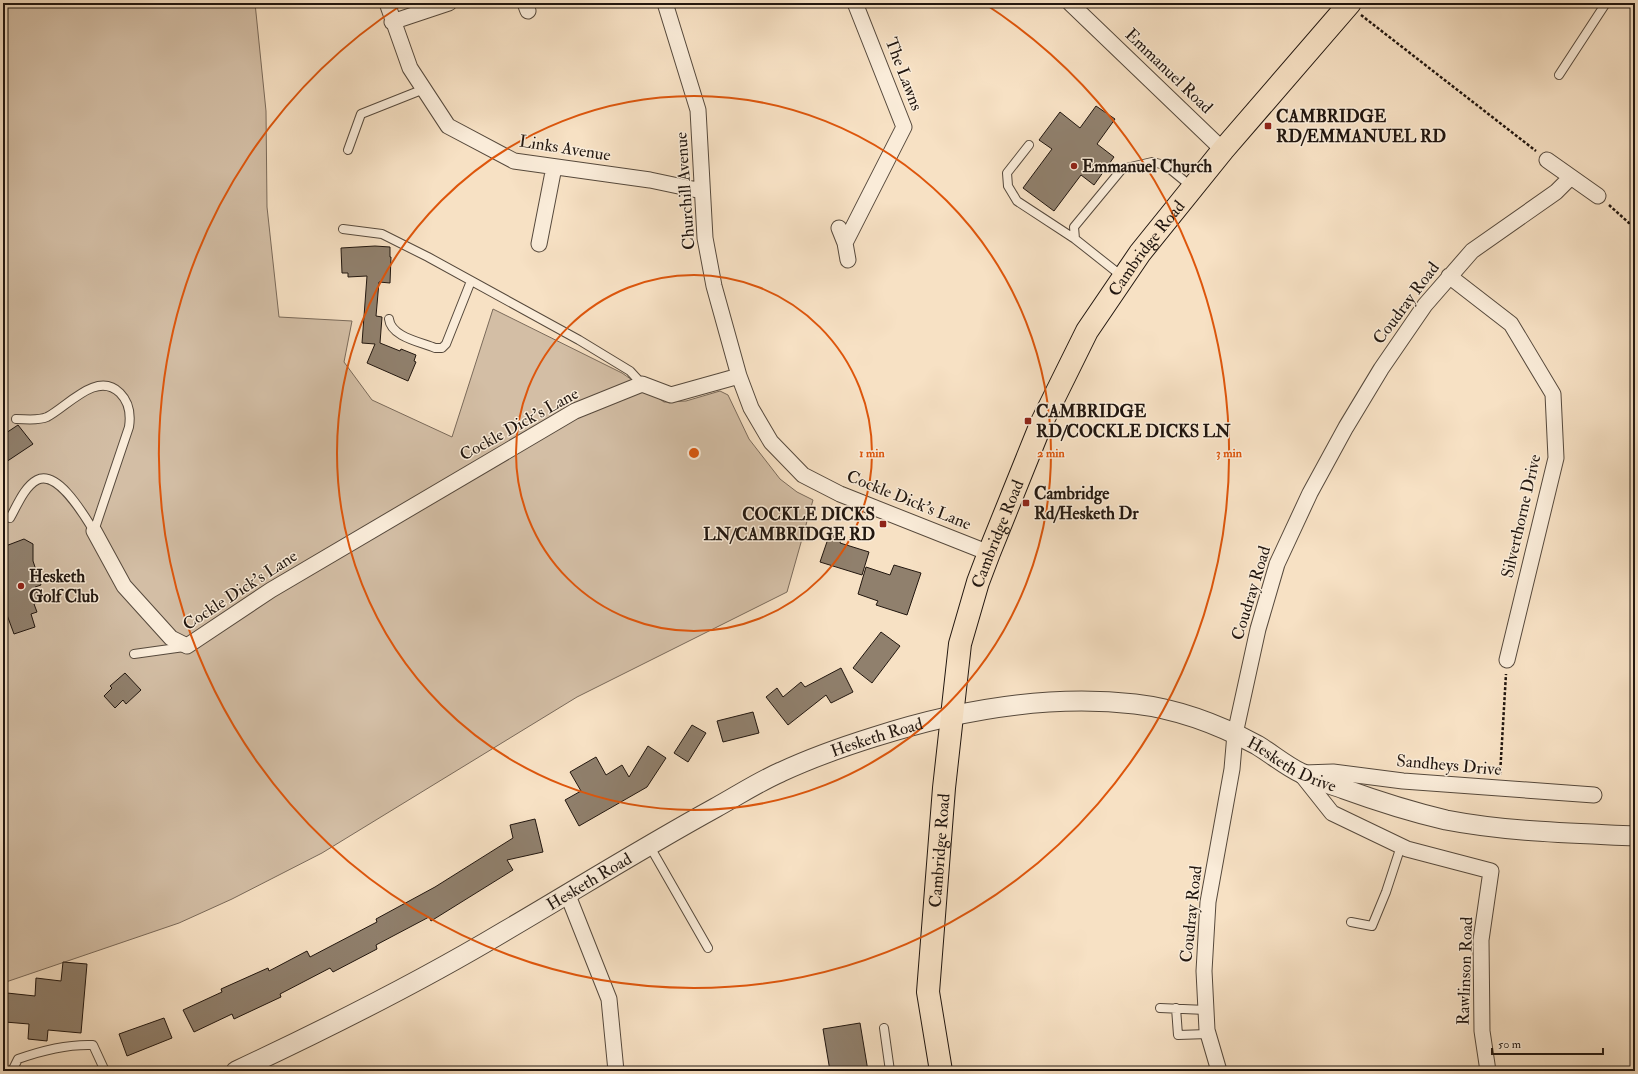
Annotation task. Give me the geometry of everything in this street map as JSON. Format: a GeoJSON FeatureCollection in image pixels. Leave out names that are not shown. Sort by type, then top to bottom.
{"type":"FeatureCollection","features":[{"type":"Feature","properties":{"kind":"highway","name":"Cambridge Road"},"geometry":{"type":"LineString","coordinates":[[941,1071],[928,992],[951,715],[960,644],[978,582],[989,553],[1041,424],[1087,331],[1140,253],[1223,150],[1349,4]]}},
{"type":"Feature","properties":{"kind":"street","name":"Links Avenue"},"geometry":{"type":"LineString","coordinates":[[387,3],[392,22],[410,68],[448,126],[514,161],[650,180],[702,190]]}},
{"type":"Feature","properties":{"kind":"street"},"geometry":{"type":"LineString","coordinates":[[392,22],[449,3]]}},
{"type":"Feature","properties":{"kind":"street","name":"Churchill Avenue"},"geometry":{"type":"LineString","coordinates":[[665,3],[698,110],[705,238],[714,286],[739,376]]}},
{"type":"Feature","properties":{"kind":"street","name":"The Lawns"},"geometry":{"type":"LineString","coordinates":[[845,243],[904,127],[855,3]]}},
{"type":"Feature","properties":{"kind":"street","name":"Emmanuel Road"},"geometry":{"type":"LineString","coordinates":[[1070,3],[1223,150]]}},
{"type":"Feature","properties":{"kind":"street"},"geometry":{"type":"LineString","coordinates":[[1547,160],[1598,196]]}},
{"type":"Feature","properties":{"kind":"street"},"geometry":{"type":"LineString","coordinates":[[539,244],[554,166]]}},
{"type":"Feature","properties":{"kind":"street","name":"Coudray Road"},"geometry":{"type":"LineString","coordinates":[[1219,1071],[1208,1034],[1206,1010],[1204,971],[1208,902],[1232,769],[1235,734],[1258,629],[1277,564],[1310,493],[1346,427],[1381,369],[1425,305],[1472,251],[1556,192],[1571,177]]}},
{"type":"Feature","properties":{"kind":"street"},"geometry":{"type":"LineString","coordinates":[[840,228],[845,243],[848,260]]}},
{"type":"Feature","properties":{"kind":"street","name":"Silverthorne Drive"},"geometry":{"type":"LineString","coordinates":[[1449,276],[1511,324],[1553,394],[1556,458],[1507,660]]}},
{"type":"Feature","properties":{"kind":"street"},"geometry":{"type":"LineString","coordinates":[[642,384],[670,395],[739,376]]}},
{"type":"Feature","properties":{"kind":"street","name":"Cockle Dick's Lane"},"geometry":{"type":"LineString","coordinates":[[739,376],[751,408],[771,442],[803,475],[840,494],[989,553]]}},
{"type":"Feature","properties":{"kind":"street","name":"Cockle Dick's Lane"},"geometry":{"type":"LineString","coordinates":[[94,530],[124,586],[171,638],[187,646],[271,590],[575,410],[642,384]]}},
{"type":"Feature","properties":{"kind":"street","name":"Hesketh Drive"},"geometry":{"type":"LineString","coordinates":[[951,715],[999,706],[1058,701],[1102,701],[1138,704],[1177,711],[1202,719],[1257,745],[1302,774],[1365,797],[1446,820],[1524,830],[1635,836]]}},
{"type":"Feature","properties":{"kind":"street","name":"Hesketh Road"},"geometry":{"type":"LineString","coordinates":[[236,1071],[349,1018],[409,986],[648,845],[778,773],[825,753],[951,715]]}},
{"type":"Feature","properties":{"kind":"street","name":"Sandheys Drive"},"geometry":{"type":"LineString","coordinates":[[1302,774],[1333,772],[1403,781],[1594,795]]}},
{"type":"Feature","properties":{"kind":"street"},"geometry":{"type":"LineString","coordinates":[[1302,774],[1332,813],[1401,846]]}},
{"type":"Feature","properties":{"kind":"street","name":"Rawlinson Road"},"geometry":{"type":"LineString","coordinates":[[1401,846],[1491,871],[1481,940],[1482,1031],[1488,1071]]}},
{"type":"Feature","properties":{"kind":"street"},"geometry":{"type":"LineString","coordinates":[[567,893],[609,999],[616,1071]]}},
{"type":"Feature","properties":{"kind":"lane"},"geometry":{"type":"LineString","coordinates":[[1559,75],[1606,3]]}},
{"type":"Feature","properties":{"kind":"lane"},"geometry":{"type":"LineString","coordinates":[[348,150],[361,114],[424,89]]}},
{"type":"Feature","properties":{"kind":"lane"},"geometry":{"type":"LineString","coordinates":[[1029,145],[1007,173],[1008,186],[1017,201],[1075,240],[1124,277]]}},
{"type":"Feature","properties":{"kind":"lane"},"geometry":{"type":"LineString","coordinates":[[1075,240],[1074,227],[1122,169],[1152,162],[1165,165],[1193,188]]}},
{"type":"Feature","properties":{"kind":"lane"},"geometry":{"type":"LineString","coordinates":[[343,229],[382,234],[579,340],[630,371],[642,384]]}},
{"type":"Feature","properties":{"kind":"lane"},"geometry":{"type":"LineString","coordinates":[[389,319],[395,332],[435,348],[442,348],[446,344],[471,281]]}},
{"type":"Feature","properties":{"kind":"lane"},"geometry":{"type":"LineString","coordinates":[[16,419],[46,417],[96,386],[109,386],[116,389],[123,396],[129,410],[129,427],[94,530]]}},
{"type":"Feature","properties":{"kind":"lane"},"geometry":{"type":"LineString","coordinates":[[10,518],[29,487],[36,480],[45,479],[51,480],[70,496],[94,530]]}},
{"type":"Feature","properties":{"kind":"lane"},"geometry":{"type":"LineString","coordinates":[[134,654],[187,646]]}},
{"type":"Feature","properties":{"kind":"lane"},"geometry":{"type":"LineString","coordinates":[[648,845],[708,948]]}},
{"type":"Feature","properties":{"kind":"lane"},"geometry":{"type":"LineString","coordinates":[[1351,922],[1372,926],[1386,892],[1401,846]]}},
{"type":"Feature","properties":{"kind":"lane"},"geometry":{"type":"LineString","coordinates":[[1160,1008],[1206,1010]]}},
{"type":"Feature","properties":{"kind":"lane"},"geometry":{"type":"LineString","coordinates":[[1176,1008],[1178,1034],[1208,1034]]}},
{"type":"Feature","properties":{"kind":"lane"},"geometry":{"type":"LineString","coordinates":[[884,1028],[890,1071]]}},
{"type":"Feature","properties":{"kind":"lane"},"geometry":{"type":"LineString","coordinates":[[12,1071],[18,1059],[55,1047],[80,1044],[93,1045],[105,1071]]}},
{"type":"Feature","properties":{"kind":"path"},"geometry":{"type":"LineString","coordinates":[[1349,4],[1547,160]]}},
{"type":"Feature","properties":{"kind":"path"},"geometry":{"type":"LineString","coordinates":[[1598,196],[1630,223],[1635,220]]}},
{"type":"Feature","properties":{"kind":"path"},"geometry":{"type":"LineString","coordinates":[[1499,789],[1507,660]]}},
{"type":"Feature","properties":{"kind":"shaded area","name":"Hesketh Golf Club"},"geometry":{"type":"Polygon","coordinates":[[[3,3],[255,3],[266,111],[267,207],[279,317],[352,321],[344,362],[372,400],[452,437],[493,309],[622,373],[664,402],[686,401],[720,391],[728,395],[749,439],[780,479],[797,492],[813,500],[787,592],[577,697],[322,853],[232,899],[179,923],[3,983],[3,3]]]}},
{"type":"Feature","properties":{"kind":"building","name":"Emmanuel Church"},"geometry":{"type":"Polygon","coordinates":[[[1096,106],[1115,119],[1097,144],[1114,157],[1094,185],[1081,175],[1054,211],[1023,188],[1052,149],[1039,140],[1060,112],[1080,128],[1096,106]]]}},
{"type":"Feature","properties":{"kind":"building"},"geometry":{"type":"Polygon","coordinates":[[[375,246],[390,247],[391,257],[390,283],[379,282],[376,316],[382,317],[380,343],[400,351],[401,349],[416,355],[414,361],[416,362],[408,381],[367,363],[375,344],[362,343],[367,276],[348,277],[348,273],[342,273],[341,248],[375,246]]]}},
{"type":"Feature","properties":{"kind":"building"},"geometry":{"type":"Polygon","coordinates":[[[18,425],[33,444],[3,464],[3,435],[18,425]]]}},
{"type":"Feature","properties":{"kind":"building"},"geometry":{"type":"Polygon","coordinates":[[[830,533],[842,536],[840,543],[869,552],[862,575],[820,562],[830,533]]]}},
{"type":"Feature","properties":{"kind":"building","name":"Hesketh Golf Club"},"geometry":{"type":"Polygon","coordinates":[[[24,539],[33,544],[33,561],[41,585],[35,587],[40,601],[34,604],[37,612],[31,614],[35,627],[14,634],[3,604],[3,547],[24,539]]]}},
{"type":"Feature","properties":{"kind":"building"},"geometry":{"type":"Polygon","coordinates":[[[894,565],[921,573],[907,615],[876,605],[878,601],[858,594],[866,567],[890,575],[894,565]]]}},
{"type":"Feature","properties":{"kind":"building"},"geometry":{"type":"Polygon","coordinates":[[[881,632],[900,646],[872,683],[853,668],[881,632]]]}},
{"type":"Feature","properties":{"kind":"building"},"geometry":{"type":"Polygon","coordinates":[[[841,668],[853,692],[831,703],[826,695],[788,725],[766,697],[777,688],[783,697],[801,682],[805,687],[841,668]]]}},
{"type":"Feature","properties":{"kind":"building"},"geometry":{"type":"Polygon","coordinates":[[[125,673],[141,690],[126,704],[123,700],[115,708],[104,696],[112,688],[110,686],[125,673]]]}},
{"type":"Feature","properties":{"kind":"building"},"geometry":{"type":"Polygon","coordinates":[[[753,712],[759,733],[723,742],[717,721],[753,712]]]}},
{"type":"Feature","properties":{"kind":"building"},"geometry":{"type":"Polygon","coordinates":[[[692,725],[706,733],[688,762],[674,753],[692,725]]]}},
{"type":"Feature","properties":{"kind":"building"},"geometry":{"type":"Polygon","coordinates":[[[648,746],[666,758],[647,787],[579,826],[565,800],[581,791],[570,772],[596,757],[606,775],[622,765],[629,777],[648,746]]]}},
{"type":"Feature","properties":{"kind":"building"},"geometry":{"type":"Polygon","coordinates":[[[535,819],[543,852],[507,860],[513,870],[431,921],[429,917],[376,945],[377,949],[333,972],[330,968],[280,994],[281,997],[234,1019],[232,1014],[194,1032],[183,1010],[222,992],[221,989],[268,968],[269,971],[307,951],[310,957],[377,922],[376,919],[435,887],[513,838],[510,825],[535,819]]]}},
{"type":"Feature","properties":{"kind":"building"},"geometry":{"type":"Polygon","coordinates":[[[63,962],[87,964],[81,1033],[48,1030],[47,1041],[28,1039],[29,1024],[5,1022],[7,993],[35,996],[36,978],[61,981],[63,962]]]}},
{"type":"Feature","properties":{"kind":"building"},"geometry":{"type":"Polygon","coordinates":[[[164,1018],[172,1038],[127,1056],[119,1034],[164,1018]]]}},
{"type":"Feature","properties":{"kind":"building"},"geometry":{"type":"Polygon","coordinates":[[[860,1023],[868,1071],[830,1071],[823,1029],[860,1023]]]}},
{"type":"Feature","properties":{"kind":"place","name":"CAMBRIDGE RD/EMMANUEL RD"},"geometry":{"type":"Point","coordinates":[1268,126]}},
{"type":"Feature","properties":{"kind":"place","name":"Emmanuel Church"},"geometry":{"type":"Point","coordinates":[1074,166]}},
{"type":"Feature","properties":{"kind":"place","name":"CAMBRIDGE RD/COCKLE DICKS LN"},"geometry":{"type":"Point","coordinates":[1028,421]}},
{"type":"Feature","properties":{"kind":"place","name":"Cambridge Rd/Hesketh Dr"},"geometry":{"type":"Point","coordinates":[1026,503]}},
{"type":"Feature","properties":{"kind":"place","name":"COCKLE DICKS LN/CAMBRIDGE RD"},"geometry":{"type":"Point","coordinates":[883,524]}},
{"type":"Feature","properties":{"kind":"place","name":"Hesketh Golf Club"},"geometry":{"type":"Point","coordinates":[21,586]}}]}
